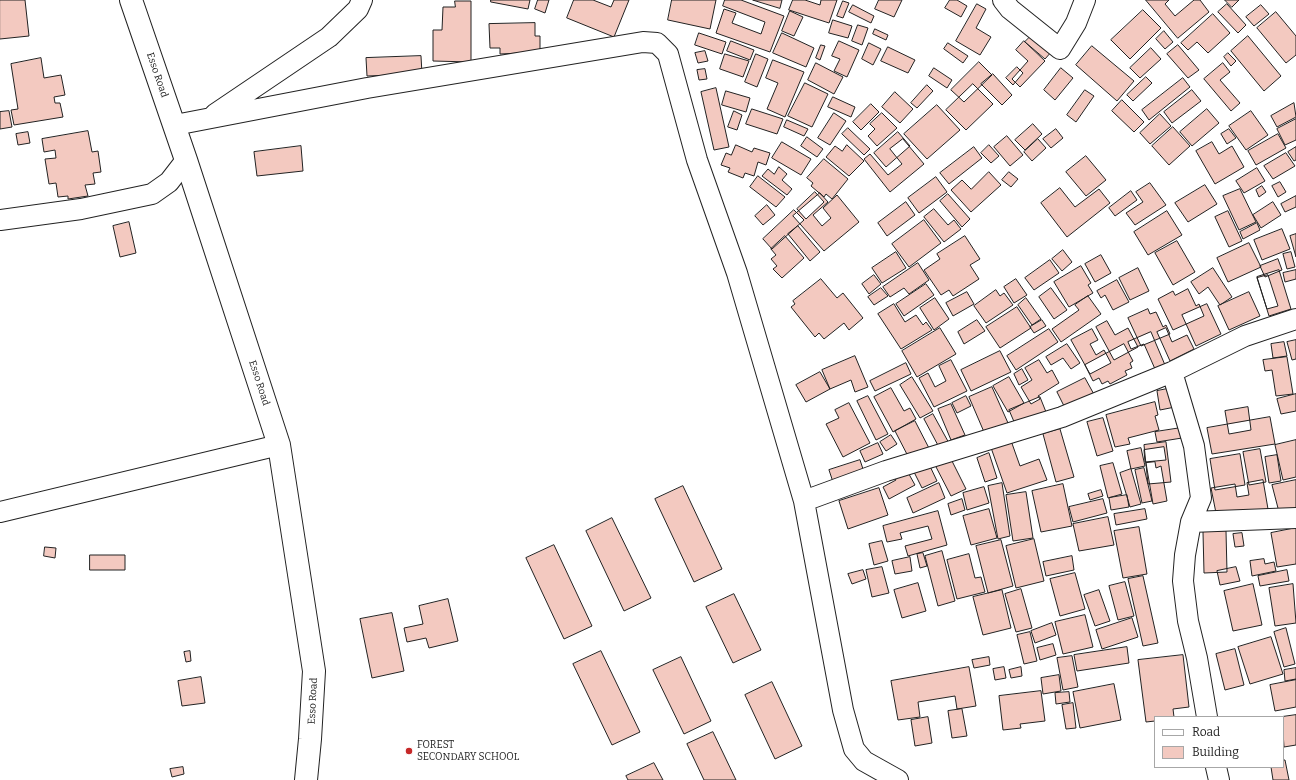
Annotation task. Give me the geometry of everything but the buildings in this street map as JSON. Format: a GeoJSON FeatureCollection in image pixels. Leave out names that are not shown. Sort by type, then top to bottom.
{"type":"FeatureCollection","features":[{"type":"Feature","properties":{"kind":"street","name":"Esso Road"},"geometry":{"type":"LineString","coordinates":[[131,0],[175,125],[279,445],[314,671],[306,780]]}},
{"type":"Feature","properties":{"kind":"street"},"geometry":{"type":"LineString","coordinates":[[207,119],[329,36],[358,9],[362,0]]}},
{"type":"Feature","properties":{"kind":"street"},"geometry":{"type":"LineString","coordinates":[[1002,0],[1010,10],[1060,49],[1076,23],[1085,0]]}},
{"type":"Feature","properties":{"kind":"street"},"geometry":{"type":"LineString","coordinates":[[175,125],[391,84],[643,42],[657,43],[668,54],[697,160],[737,273],[804,501],[843,710],[854,749],[864,761],[898,780]]}},
{"type":"Feature","properties":{"kind":"street"},"geometry":{"type":"LineString","coordinates":[[0,220],[81,209],[152,194],[169,182],[186,160]]}},
{"type":"Feature","properties":{"kind":"street"},"geometry":{"type":"LineString","coordinates":[[804,501],[886,471],[1062,417],[1172,372],[1245,336],[1296,319]]}},
{"type":"Feature","properties":{"kind":"street"},"geometry":{"type":"LineString","coordinates":[[1172,372],[1194,446],[1201,498],[1191,522],[1185,555],[1183,581],[1188,621],[1197,658],[1207,716]]}},
{"type":"Feature","properties":{"kind":"street"},"geometry":{"type":"LineString","coordinates":[[0,512],[279,445]]}},
{"type":"Feature","properties":{"kind":"street"},"geometry":{"type":"LineString","coordinates":[[1191,522],[1296,518]]}},
{"type":"Feature","properties":{"kind":"street"},"geometry":{"type":"LineString","coordinates":[[1216,768],[1218,780]]}},
{"type":"Feature","properties":{"kind":"place","name":"FOREST SECONDARY SCHOOL"},"geometry":{"type":"Point","coordinates":[409,751]}}]}
